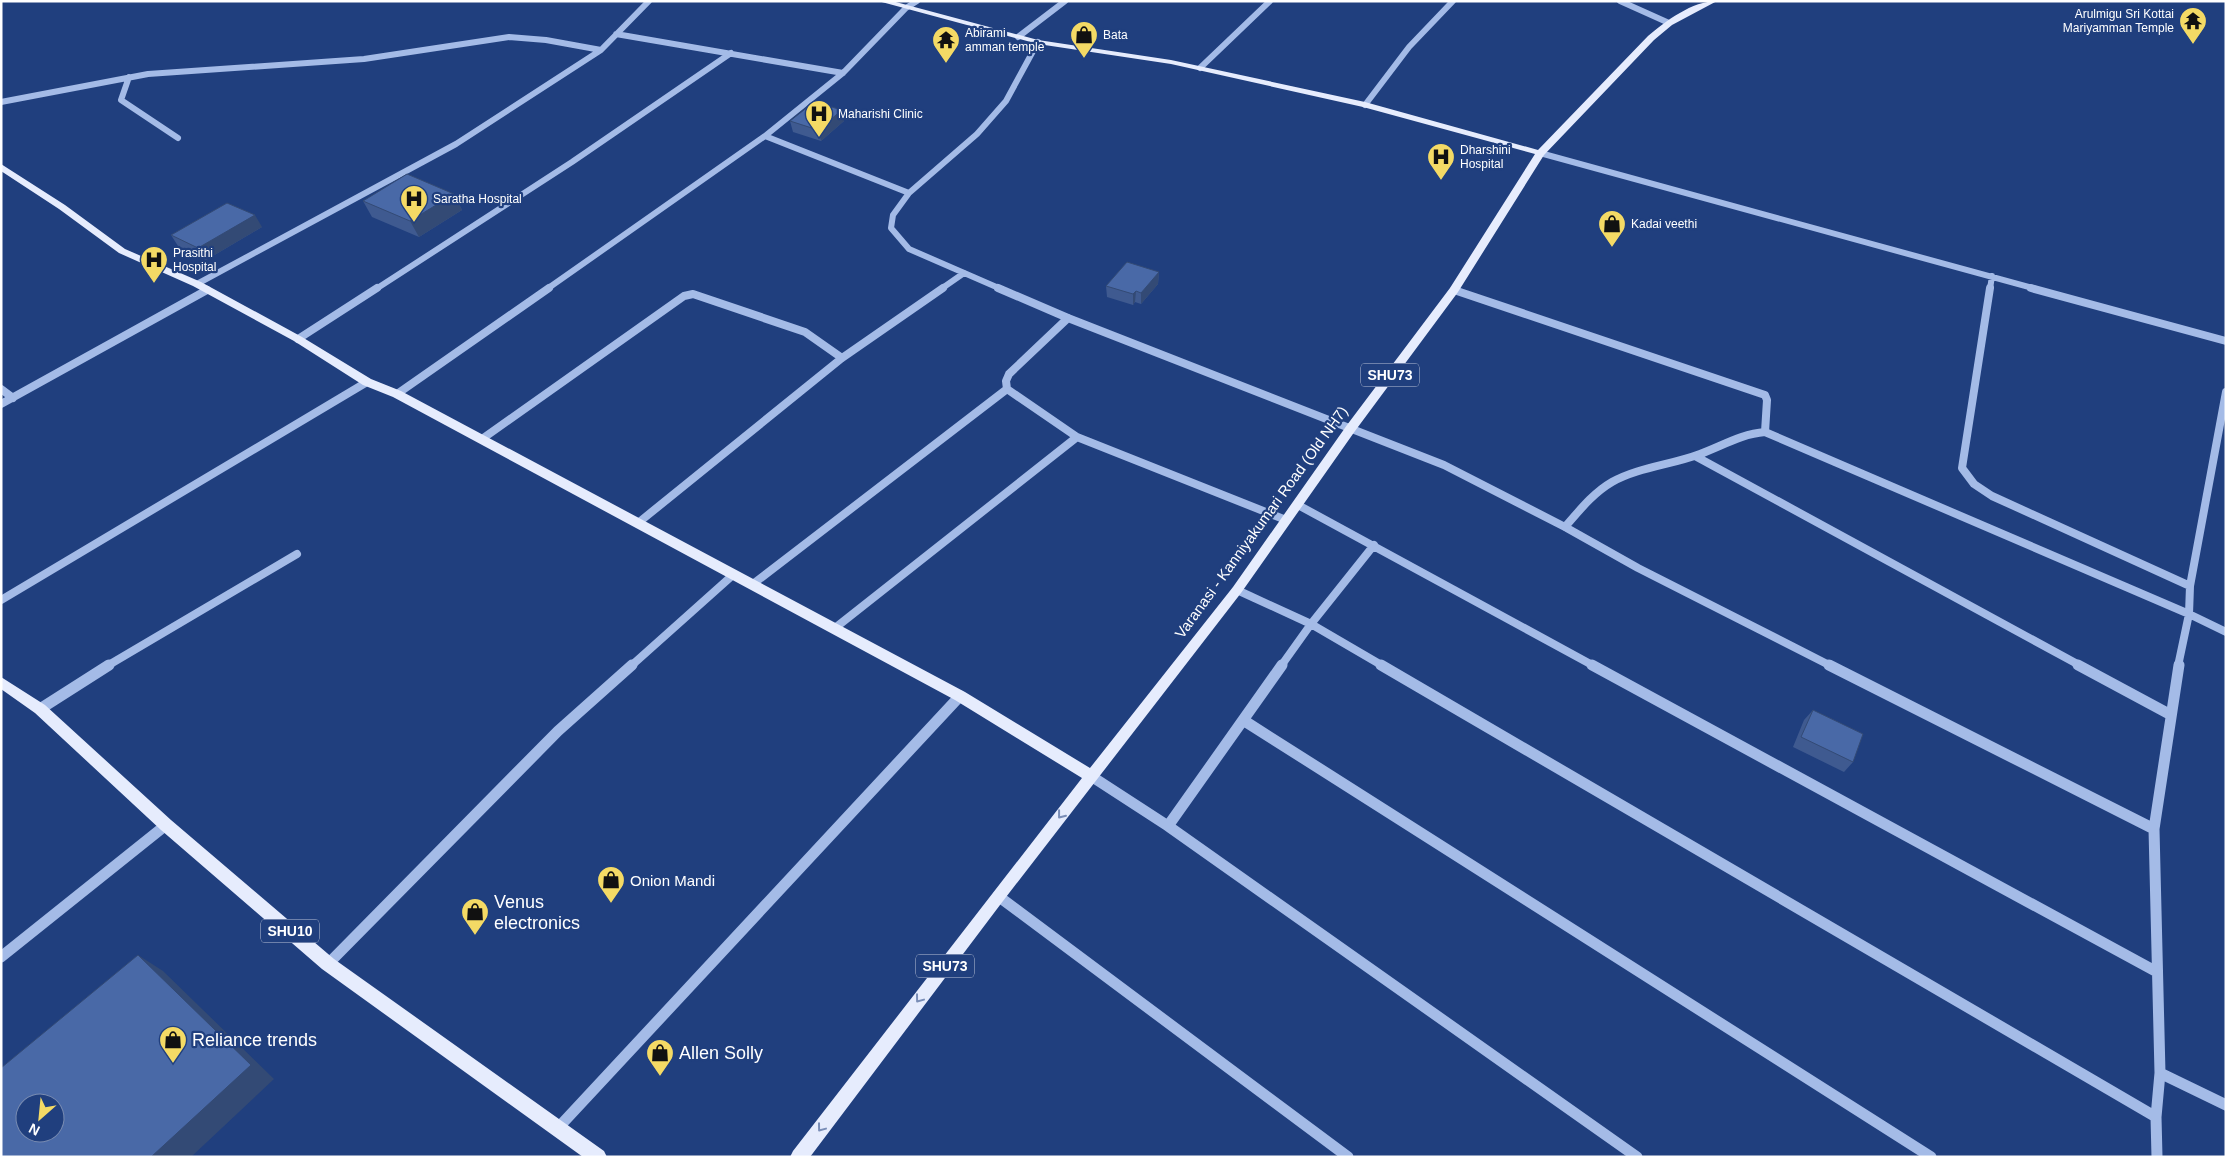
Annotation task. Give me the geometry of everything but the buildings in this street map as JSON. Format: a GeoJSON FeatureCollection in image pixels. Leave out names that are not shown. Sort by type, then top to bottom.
{"type":"FeatureCollection","features":[{"type":"Feature","properties":{"kind":"main road"},"geometry":{"type":"LineString","coordinates":[[882,1],[1038,42],[1171,62],[1365,105],[1540,153]]}},
{"type":"Feature","properties":{"kind":"main road","name":"Varanasi - Kanniyakumari Road (Old NH7)"},"geometry":{"type":"LineString","coordinates":[[799,1157],[998,896],[1237,590],[1350,428],[1454,290],[1540,153],[1651,38],[1670,23],[1713,1]]}},
{"type":"Feature","properties":{"kind":"main road"},"geometry":{"type":"LineString","coordinates":[[1,167],[62,207],[122,251],[202,287],[298,340],[367,382],[397,394],[835,628],[960,696],[1091,776]]}},
{"type":"Feature","properties":{"kind":"main road","name":"SHU10"},"geometry":{"type":"LineString","coordinates":[[1,682],[40,709],[166,825],[328,964],[598,1157]]}},
{"type":"Feature","properties":{"kind":"street"},"geometry":{"type":"LineString","coordinates":[[1,404],[202,287],[456,144],[601,50],[649,1]]}},
{"type":"Feature","properties":{"kind":"street"},"geometry":{"type":"LineString","coordinates":[[397,394],[765,136],[843,73],[906,8],[917,1]]}},
{"type":"Feature","properties":{"kind":"street"},"geometry":{"type":"LineString","coordinates":[[1018,37],[1065,1]]}},
{"type":"Feature","properties":{"kind":"street"},"geometry":{"type":"LineString","coordinates":[[1200,68],[1270,1]]}},
{"type":"Feature","properties":{"kind":"street"},"geometry":{"type":"LineString","coordinates":[[1365,105],[1409,47],[1453,1]]}},
{"type":"Feature","properties":{"kind":"street"},"geometry":{"type":"LineString","coordinates":[[1620,1],[1670,23]]}},
{"type":"Feature","properties":{"kind":"street"},"geometry":{"type":"LineString","coordinates":[[616,34],[843,73]]}},
{"type":"Feature","properties":{"kind":"street"},"geometry":{"type":"LineString","coordinates":[[1,102],[129,77],[200,69],[364,59],[509,37],[546,40],[601,50]]}},
{"type":"Feature","properties":{"kind":"street"},"geometry":{"type":"LineString","coordinates":[[1038,42],[1006,101],[977,134],[909,193],[893,215],[891,228],[909,249],[1068,318],[1444,466],[1565,527],[1638,568],[2154,829]]}},
{"type":"Feature","properties":{"kind":"street"},"geometry":{"type":"LineString","coordinates":[[298,340],[572,162],[731,53]]}},
{"type":"Feature","properties":{"kind":"street"},"geometry":{"type":"LineString","coordinates":[[129,77],[121,100],[178,138]]}},
{"type":"Feature","properties":{"kind":"street"},"geometry":{"type":"LineString","coordinates":[[765,136],[909,193]]}},
{"type":"Feature","properties":{"kind":"street"},"geometry":{"type":"LineString","coordinates":[[1540,153],[2226,341]]}},
{"type":"Feature","properties":{"kind":"street"},"geometry":{"type":"LineString","coordinates":[[638,523],[842,358],[964,273]]}},
{"type":"Feature","properties":{"kind":"street"},"geometry":{"type":"LineString","coordinates":[[1992,276],[1962,468],[1974,484],[1992,496],[2190,586]]}},
{"type":"Feature","properties":{"kind":"street"},"geometry":{"type":"LineString","coordinates":[[1454,290],[1765,395],[1767,400],[1765,432]]}},
{"type":"Feature","properties":{"kind":"street"},"geometry":{"type":"LineString","coordinates":[[482,439],[684,296],[693,294],[805,332],[842,358]]}},
{"type":"Feature","properties":{"kind":"street"},"geometry":{"type":"LineString","coordinates":[[1068,318],[1010,374],[1006,381],[1007,389],[1077,437],[1286,520]]}},
{"type":"Feature","properties":{"kind":"street"},"geometry":{"type":"LineString","coordinates":[[1,600],[367,382]]}},
{"type":"Feature","properties":{"kind":"street"},"geometry":{"type":"LineString","coordinates":[[1,389],[13,398]]}},
{"type":"Feature","properties":{"kind":"street"},"geometry":{"type":"LineString","coordinates":[[753,584],[1007,389]]}},
{"type":"Feature","properties":{"kind":"street"},"geometry":{"type":"LineString","coordinates":[[2157,1157],[2156,1118],[2160,1073],[2154,829],[2181,649],[2189,614],[2190,586],[2226,392]]}},
{"type":"Feature","properties":{"kind":"street"},"geometry":{"type":"LineString","coordinates":[[1565,527],[1598,493],[1613,482],[1695,456],[1749,433],[1765,432],[2189,614],[2226,632]]}},
{"type":"Feature","properties":{"kind":"street"},"geometry":{"type":"LineString","coordinates":[[835,628],[1077,437]]}},
{"type":"Feature","properties":{"kind":"street"},"geometry":{"type":"LineString","coordinates":[[1695,456],[2171,715]]}},
{"type":"Feature","properties":{"kind":"street"},"geometry":{"type":"LineString","coordinates":[[1298,504],[2157,972]]}},
{"type":"Feature","properties":{"kind":"street"},"geometry":{"type":"LineString","coordinates":[[1168,826],[1311,624],[1374,545]]}},
{"type":"Feature","properties":{"kind":"street"},"geometry":{"type":"LineString","coordinates":[[40,709],[138,646],[297,554]]}},
{"type":"Feature","properties":{"kind":"street"},"geometry":{"type":"LineString","coordinates":[[328,964],[558,731],[734,574]]}},
{"type":"Feature","properties":{"kind":"street"},"geometry":{"type":"LineString","coordinates":[[1237,590],[1311,624],[2156,1118]]}},
{"type":"Feature","properties":{"kind":"street"},"geometry":{"type":"LineString","coordinates":[[558,1128],[960,696]]}},
{"type":"Feature","properties":{"kind":"street"},"geometry":{"type":"LineString","coordinates":[[1243,720],[1931,1157]]}},
{"type":"Feature","properties":{"kind":"street"},"geometry":{"type":"LineString","coordinates":[[1091,776],[1168,826],[1637,1157]]}},
{"type":"Feature","properties":{"kind":"street"},"geometry":{"type":"LineString","coordinates":[[1,957],[166,825]]}},
{"type":"Feature","properties":{"kind":"street"},"geometry":{"type":"LineString","coordinates":[[998,896],[1348,1157]]}},
{"type":"Feature","properties":{"kind":"street"},"geometry":{"type":"LineString","coordinates":[[2160,1073],[2226,1105]]}},
{"type":"Feature","properties":{"kind":"place","name":"Arulmigu Sri Kottai Mariyamman Temple"},"geometry":{"type":"Point","coordinates":[2193,45]}},
{"type":"Feature","properties":{"kind":"place","name":"Bata"},"geometry":{"type":"Point","coordinates":[1084,59]}},
{"type":"Feature","properties":{"kind":"place","name":"Abirami amman temple"},"geometry":{"type":"Point","coordinates":[946,64]}},
{"type":"Feature","properties":{"kind":"place","name":"Maharishi Clinic"},"geometry":{"type":"Point","coordinates":[819,138]}},
{"type":"Feature","properties":{"kind":"place","name":"Dharshini Hospital"},"geometry":{"type":"Point","coordinates":[1441,181]}},
{"type":"Feature","properties":{"kind":"place","name":"Saratha Hospital"},"geometry":{"type":"Point","coordinates":[414,223]}},
{"type":"Feature","properties":{"kind":"place","name":"Kadai veethi"},"geometry":{"type":"Point","coordinates":[1612,248]}},
{"type":"Feature","properties":{"kind":"place","name":"Prasithi Hospital"},"geometry":{"type":"Point","coordinates":[154,284]}},
{"type":"Feature","properties":{"kind":"place","name":"Onion Mandi"},"geometry":{"type":"Point","coordinates":[611,904]}},
{"type":"Feature","properties":{"kind":"place","name":"Venus electronics"},"geometry":{"type":"Point","coordinates":[475,936]}},
{"type":"Feature","properties":{"kind":"place","name":"Reliance trends"},"geometry":{"type":"Point","coordinates":[173,1064]}},
{"type":"Feature","properties":{"kind":"place","name":"Allen Solly"},"geometry":{"type":"Point","coordinates":[660,1077]}}]}
